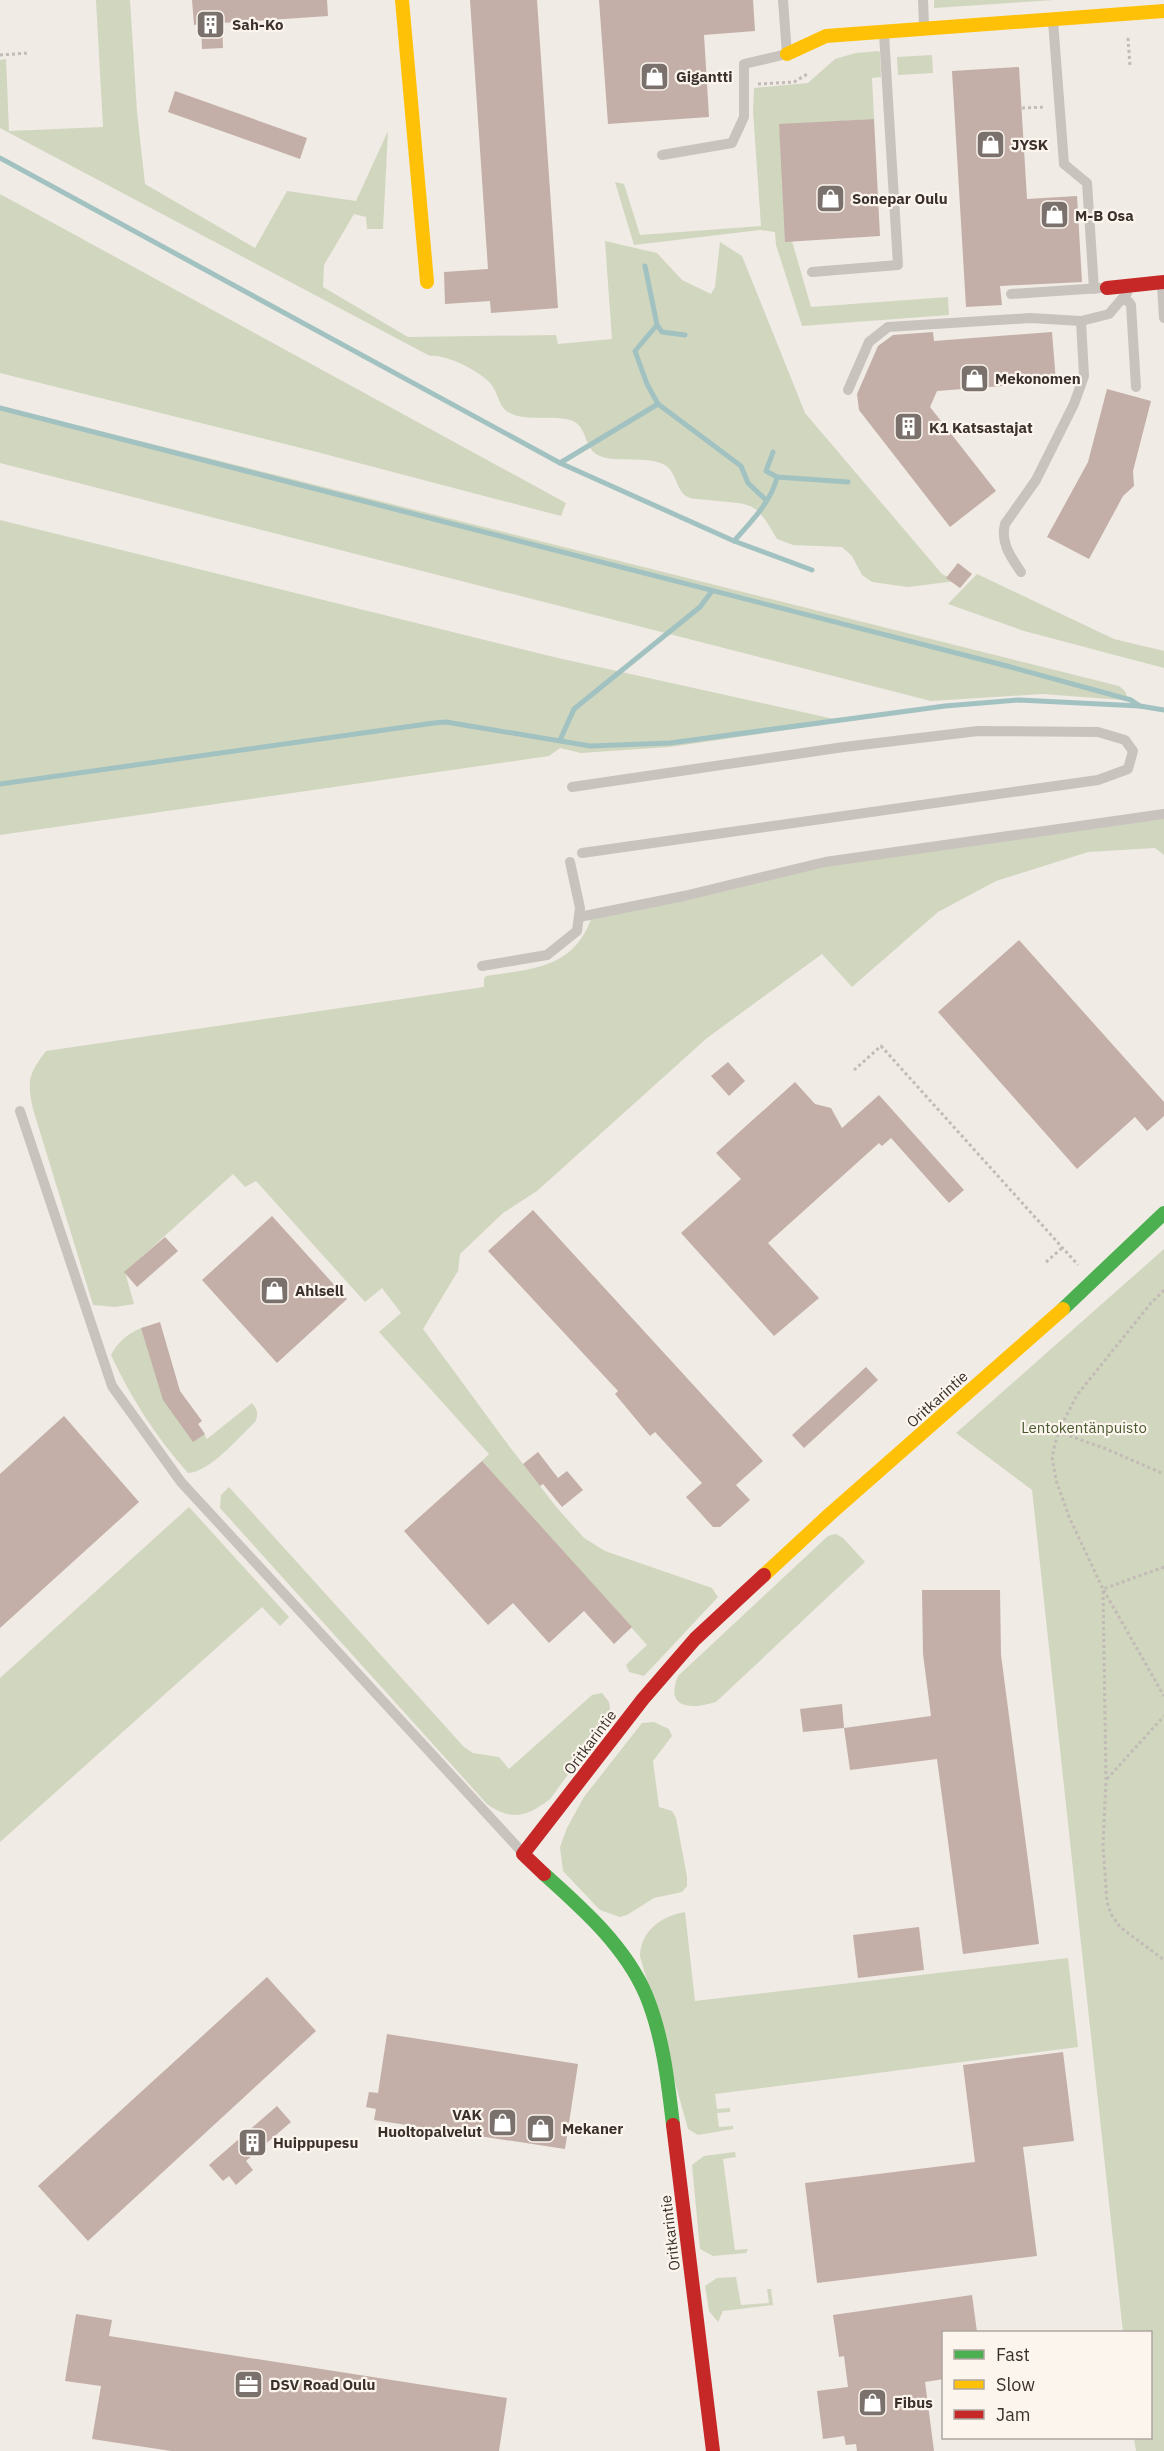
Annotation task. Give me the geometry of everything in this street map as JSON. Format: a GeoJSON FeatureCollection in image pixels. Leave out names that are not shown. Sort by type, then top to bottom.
{"type":"FeatureCollection","features":[{"type":"Feature","properties":{"kind":"street"},"geometry":{"type":"LineString","coordinates":[[402,0],[427,282]]}},
{"type":"Feature","properties":{"kind":"street"},"geometry":{"type":"LineString","coordinates":[[787,54],[826,36],[1164,12]]}},
{"type":"Feature","properties":{"kind":"street"},"geometry":{"type":"LineString","coordinates":[[1100,288],[1163,282]]}},
{"type":"Feature","properties":{"kind":"street","name":"Oritkarintie"},"geometry":{"type":"LineString","coordinates":[[713,2451],[667,2080],[654,2018],[640,1983],[614,1942],[523,1854],[643,1699],[695,1639],[830,1514],[1094,1282],[1164,1213]]}},
{"type":"Feature","properties":{"kind":"lane"},"geometry":{"type":"LineString","coordinates":[[662,155],[732,143],[744,117],[744,64],[787,54],[783,0]]}},
{"type":"Feature","properties":{"kind":"lane"},"geometry":{"type":"LineString","coordinates":[[923,0],[924,28]]}},
{"type":"Feature","properties":{"kind":"lane"},"geometry":{"type":"LineString","coordinates":[[1011,294],[1100,288],[1087,183],[1064,164],[1053,19]]}},
{"type":"Feature","properties":{"kind":"lane"},"geometry":{"type":"LineString","coordinates":[[812,272],[898,265],[884,31]]}},
{"type":"Feature","properties":{"kind":"lane"},"geometry":{"type":"LineString","coordinates":[[1163,282],[1164,318]]}},
{"type":"Feature","properties":{"kind":"lane"},"geometry":{"type":"LineString","coordinates":[[848,390],[868,342],[888,327],[1030,318],[1081,321],[1109,314],[1134,285]]}},
{"type":"Feature","properties":{"kind":"lane"},"geometry":{"type":"LineString","coordinates":[[1122,299],[1131,305],[1136,387]]}},
{"type":"Feature","properties":{"kind":"lane"},"geometry":{"type":"LineString","coordinates":[[1021,572],[1007,550],[1003,532],[1005,524],[1036,480],[1074,404],[1084,376],[1081,321]]}},
{"type":"Feature","properties":{"kind":"lane"},"geometry":{"type":"LineString","coordinates":[[572,788],[844,747],[978,731],[1098,732],[1125,740],[1133,751],[1128,769],[1098,780],[582,853]]}},
{"type":"Feature","properties":{"kind":"lane"},"geometry":{"type":"LineString","coordinates":[[579,917],[684,896],[825,862],[1164,814]]}},
{"type":"Feature","properties":{"kind":"lane"},"geometry":{"type":"LineString","coordinates":[[482,966],[547,955],[576,931],[580,908],[570,862]]}},
{"type":"Feature","properties":{"kind":"lane"},"geometry":{"type":"LineString","coordinates":[[20,1111],[112,1386],[181,1482],[523,1854]]}},
{"type":"Feature","properties":{"kind":"path"},"geometry":{"type":"LineString","coordinates":[[1127,31],[1130,66]]}},
{"type":"Feature","properties":{"kind":"path"},"geometry":{"type":"LineString","coordinates":[[0,55],[29,53]]}},
{"type":"Feature","properties":{"kind":"path"},"geometry":{"type":"LineString","coordinates":[[1022,108],[1060,106]]}},
{"type":"Feature","properties":{"kind":"path"},"geometry":{"type":"LineString","coordinates":[[854,1070],[881,1046],[1094,1282]]}},
{"type":"Feature","properties":{"kind":"path"},"geometry":{"type":"LineString","coordinates":[[1046,1262],[1062,1248]]}},
{"type":"Feature","properties":{"kind":"path"},"geometry":{"type":"LineString","coordinates":[[1164,1290],[1077,1395],[1058,1432],[1052,1457],[1056,1480],[1069,1517],[1103,1589],[1164,1696]]}},
{"type":"Feature","properties":{"kind":"path"},"geometry":{"type":"LineString","coordinates":[[1058,1432],[1104,1448],[1164,1474]]}},
{"type":"Feature","properties":{"kind":"path"},"geometry":{"type":"LineString","coordinates":[[1103,1589],[1164,1567]]}},
{"type":"Feature","properties":{"kind":"path"},"geometry":{"type":"LineString","coordinates":[[1103,1589],[1106,1780],[1103,1845],[1107,1902],[1111,1914],[1120,1927],[1164,1960]]}},
{"type":"Feature","properties":{"kind":"path"},"geometry":{"type":"LineString","coordinates":[[1106,1780],[1164,1716]]}},
{"type":"Feature","properties":{"kind":"green space"},"geometry":{"type":"Polygon","coordinates":[[[96,0],[130,0],[137,112],[145,184],[255,248],[287,191],[356,201],[388,131],[383,229],[367,229],[366,217],[354,214],[324,265],[323,287],[408,337],[556,335],[558,344],[612,339],[605,241],[657,253],[682,280],[711,294],[715,287],[720,242],[742,256],[805,413],[942,574],[956,581],[908,587],[872,582],[862,575],[852,556],[842,547],[793,545],[777,539],[763,517],[751,506],[686,496],[682,493],[671,471],[663,464],[649,460],[600,456],[591,449],[578,424],[573,421],[517,416],[506,411],[489,382],[474,371],[455,361],[430,356],[0,128],[0,60],[6,59],[9,131],[103,127],[96,0]]]}},
{"type":"Feature","properties":{"kind":"green space"},"geometry":{"type":"Polygon","coordinates":[[[934,0],[1054,0],[934,8],[934,0]]]}},
{"type":"Feature","properties":{"kind":"green space"},"geometry":{"type":"Polygon","coordinates":[[[880,52],[881,77],[872,78],[874,119],[779,125],[792,241],[811,307],[948,297],[949,315],[802,326],[776,245],[775,232],[760,230],[634,245],[615,182],[624,184],[640,235],[761,226],[753,111],[754,88],[808,83],[835,59],[856,53],[880,52]]]}},
{"type":"Feature","properties":{"kind":"green space"},"geometry":{"type":"Polygon","coordinates":[[[932,55],[933,73],[898,75],[897,57],[932,55]]]}},
{"type":"Feature","properties":{"kind":"green space"},"geometry":{"type":"Polygon","coordinates":[[[0,194],[566,503],[561,516],[0,373],[0,194]]]}},
{"type":"Feature","properties":{"kind":"green space"},"geometry":{"type":"Polygon","coordinates":[[[0,406],[1119,686],[1127,696],[1122,700],[1043,694],[931,701],[0,463],[0,406]]]}},
{"type":"Feature","properties":{"kind":"green space"},"geometry":{"type":"Polygon","coordinates":[[[0,520],[558,658],[834,719],[827,724],[670,747],[581,753],[560,748],[549,756],[0,835],[0,520]]]}},
{"type":"Feature","properties":{"kind":"green space"},"geometry":{"type":"Polygon","coordinates":[[[977,574],[1114,639],[1164,651],[1164,668],[1024,631],[948,604],[977,574]]]}},
{"type":"Feature","properties":{"kind":"green space"},"geometry":{"type":"Polygon","coordinates":[[[1164,818],[1164,855],[1155,848],[1088,852],[996,881],[938,912],[852,987],[822,954],[707,1038],[537,1191],[503,1213],[460,1254],[458,1271],[423,1329],[509,1446],[557,1508],[584,1538],[605,1551],[712,1588],[718,1597],[644,1676],[629,1672],[626,1665],[647,1645],[482,1461],[489,1454],[379,1332],[401,1313],[382,1288],[365,1302],[256,1181],[245,1187],[233,1174],[125,1272],[134,1304],[115,1307],[93,1305],[31,1099],[30,1078],[46,1051],[484,987],[486,976],[534,968],[562,957],[583,936],[591,919],[826,866],[1164,818]]]}},
{"type":"Feature","properties":{"kind":"green space","name":"Lentokentänpuisto"},"geometry":{"type":"Polygon","coordinates":[[[1164,1249],[1164,2451],[1136,2451],[1134,2439],[1152,2439],[1152,2331],[1123,2331],[1032,1490],[956,1433],[1164,1249]]]}},
{"type":"Feature","properties":{"kind":"green space"},"geometry":{"type":"Polygon","coordinates":[[[141,1328],[207,1439],[252,1403],[256,1410],[255,1422],[224,1453],[197,1471],[188,1473],[165,1445],[127,1387],[111,1355],[124,1338],[141,1328]]]}},
{"type":"Feature","properties":{"kind":"green space"},"geometry":{"type":"Polygon","coordinates":[[[229,1487],[464,1747],[473,1753],[499,1757],[509,1769],[592,1695],[602,1693],[609,1702],[611,1716],[550,1799],[520,1815],[504,1813],[487,1804],[220,1508],[221,1495],[229,1487]]]}},
{"type":"Feature","properties":{"kind":"green space"},"geometry":{"type":"Polygon","coordinates":[[[189,1507],[289,1617],[280,1626],[262,1607],[0,1842],[0,1678],[189,1507]]]}},
{"type":"Feature","properties":{"kind":"green space"},"geometry":{"type":"Polygon","coordinates":[[[836,1534],[843,1538],[865,1562],[716,1702],[690,1706],[678,1701],[675,1687],[678,1676],[828,1536],[836,1534]]]}},
{"type":"Feature","properties":{"kind":"green space"},"geometry":{"type":"Polygon","coordinates":[[[654,1722],[669,1729],[672,1736],[653,1761],[659,1807],[672,1811],[676,1818],[687,1886],[682,1892],[654,1898],[620,1917],[600,1910],[563,1871],[560,1847],[567,1828],[584,1797],[642,1723],[654,1722]]]}},
{"type":"Feature","properties":{"kind":"green space"},"geometry":{"type":"Polygon","coordinates":[[[685,1912],[695,2001],[1068,1958],[1078,2047],[715,2094],[717,2109],[730,2108],[730,2112],[717,2113],[719,2127],[733,2126],[733,2129],[698,2135],[688,2129],[640,1956],[644,1939],[654,1926],[668,1917],[685,1912]]]}},
{"type":"Feature","properties":{"kind":"green space"},"geometry":{"type":"Polygon","coordinates":[[[735,2152],[736,2157],[723,2159],[735,2250],[748,2249],[746,2253],[713,2256],[700,2249],[692,2165],[704,2156],[735,2152]]]}},
{"type":"Feature","properties":{"kind":"green space"},"geometry":{"type":"Polygon","coordinates":[[[736,2277],[741,2305],[769,2303],[767,2289],[771,2289],[773,2305],[723,2311],[718,2322],[709,2311],[705,2286],[717,2278],[736,2277]]]}},
{"type":"Feature","properties":{"kind":"building","name":"Sah-Ko"},"geometry":{"type":"Polygon","coordinates":[[[192,0],[327,0],[328,16],[222,23],[223,48],[202,49],[201,24],[194,25],[192,0]]]}},
{"type":"Feature","properties":{"kind":"building"},"geometry":{"type":"Polygon","coordinates":[[[470,0],[537,0],[558,308],[491,313],[490,301],[445,304],[444,272],[488,269],[470,0]]]}},
{"type":"Feature","properties":{"kind":"building","name":"Gigantti"},"geometry":{"type":"Polygon","coordinates":[[[599,0],[753,0],[755,31],[704,35],[709,117],[608,124],[599,0]]]}},
{"type":"Feature","properties":{"kind":"building"},"geometry":{"type":"Polygon","coordinates":[[[1019,67],[1027,199],[1077,196],[1082,282],[1000,286],[1002,305],[966,307],[952,71],[1019,67]]]}},
{"type":"Feature","properties":{"kind":"building"},"geometry":{"type":"Polygon","coordinates":[[[175,91],[307,138],[300,159],[168,112],[175,91]]]}},
{"type":"Feature","properties":{"kind":"building","name":"Sonepar Oulu"},"geometry":{"type":"Polygon","coordinates":[[[874,119],[880,236],[785,242],[779,124],[874,119]]]}},
{"type":"Feature","properties":{"kind":"building","name":"K1 Katsastajat"},"geometry":{"type":"Polygon","coordinates":[[[933,332],[934,341],[1052,332],[1056,382],[937,391],[930,407],[996,491],[950,527],[859,410],[857,394],[878,346],[893,335],[933,332]]]}},
{"type":"Feature","properties":{"kind":"building"},"geometry":{"type":"Polygon","coordinates":[[[1107,389],[1151,401],[1133,471],[1134,486],[1123,496],[1089,559],[1047,537],[1088,462],[1107,389]]]}},
{"type":"Feature","properties":{"kind":"building"},"geometry":{"type":"Polygon","coordinates":[[[958,563],[972,574],[960,588],[946,578],[958,563]]]}},
{"type":"Feature","properties":{"kind":"building"},"geometry":{"type":"Polygon","coordinates":[[[1019,940],[1164,1102],[1164,1116],[1147,1131],[1135,1117],[1077,1169],[938,1012],[1019,940]]]}},
{"type":"Feature","properties":{"kind":"building"},"geometry":{"type":"Polygon","coordinates":[[[728,1062],[745,1081],[729,1096],[711,1076],[728,1062]]]}},
{"type":"Feature","properties":{"kind":"building"},"geometry":{"type":"Polygon","coordinates":[[[795,1082],[815,1104],[831,1108],[842,1128],[879,1095],[964,1190],[949,1203],[891,1138],[882,1146],[879,1143],[768,1243],[819,1298],[774,1336],[681,1233],[741,1179],[716,1153],[795,1082]]]}},
{"type":"Feature","properties":{"kind":"building"},"geometry":{"type":"Polygon","coordinates":[[[533,1210],[763,1461],[736,1485],[750,1500],[720,1527],[713,1527],[686,1497],[702,1483],[655,1432],[650,1436],[615,1394],[618,1391],[488,1251],[533,1210]]]}},
{"type":"Feature","properties":{"kind":"building","name":"Ahlsell"},"geometry":{"type":"Polygon","coordinates":[[[272,1216],[347,1299],[277,1363],[202,1280],[272,1216]]]}},
{"type":"Feature","properties":{"kind":"building"},"geometry":{"type":"Polygon","coordinates":[[[165,1237],[178,1251],[137,1287],[124,1272],[165,1237]]]}},
{"type":"Feature","properties":{"kind":"building"},"geometry":{"type":"Polygon","coordinates":[[[160,1322],[180,1391],[202,1421],[198,1424],[205,1434],[193,1442],[163,1400],[141,1328],[160,1322]]]}},
{"type":"Feature","properties":{"kind":"building"},"geometry":{"type":"Polygon","coordinates":[[[866,1367],[878,1380],[804,1448],[792,1435],[866,1367]]]}},
{"type":"Feature","properties":{"kind":"building"},"geometry":{"type":"Polygon","coordinates":[[[64,1416],[139,1502],[0,1628],[0,1474],[64,1416]]]}},
{"type":"Feature","properties":{"kind":"building"},"geometry":{"type":"Polygon","coordinates":[[[538,1452],[558,1478],[567,1471],[583,1490],[562,1507],[543,1484],[540,1486],[523,1464],[538,1452]]]}},
{"type":"Feature","properties":{"kind":"building"},"geometry":{"type":"Polygon","coordinates":[[[482,1461],[632,1627],[614,1644],[584,1611],[549,1643],[513,1603],[488,1625],[404,1531],[482,1461]]]}},
{"type":"Feature","properties":{"kind":"building"},"geometry":{"type":"Polygon","coordinates":[[[922,1590],[1000,1590],[1001,1655],[1039,1944],[963,1954],[937,1759],[850,1770],[844,1728],[931,1716],[923,1654],[922,1590]]]}},
{"type":"Feature","properties":{"kind":"building"},"geometry":{"type":"Polygon","coordinates":[[[842,1704],[844,1728],[803,1732],[800,1709],[842,1704]]]}},
{"type":"Feature","properties":{"kind":"building"},"geometry":{"type":"Polygon","coordinates":[[[919,1927],[924,1970],[858,1978],[853,1935],[919,1927]]]}},
{"type":"Feature","properties":{"kind":"building"},"geometry":{"type":"Polygon","coordinates":[[[267,1977],[316,2031],[88,2241],[38,2186],[267,1977]]]}},
{"type":"Feature","properties":{"kind":"building"},"geometry":{"type":"Polygon","coordinates":[[[387,2034],[578,2064],[565,2149],[374,2120],[376,2109],[366,2107],[369,2092],[378,2093],[387,2034]]]}},
{"type":"Feature","properties":{"kind":"building"},"geometry":{"type":"Polygon","coordinates":[[[1063,2052],[1074,2141],[1023,2147],[1037,2256],[817,2283],[805,2183],[975,2162],[963,2065],[1063,2052]]]}},
{"type":"Feature","properties":{"kind":"building","name":"Huippupesu"},"geometry":{"type":"Polygon","coordinates":[[[277,2106],[291,2122],[246,2161],[253,2170],[236,2185],[229,2176],[223,2181],[209,2165],[277,2106]]]}},
{"type":"Feature","properties":{"kind":"building"},"geometry":{"type":"Polygon","coordinates":[[[972,2295],[977,2331],[942,2331],[942,2379],[925,2382],[934,2451],[857,2451],[856,2444],[846,2445],[844,2436],[823,2439],[817,2391],[848,2387],[844,2356],[839,2357],[833,2315],[972,2295]]]}},
{"type":"Feature","properties":{"kind":"building","name":"DSV Road Oulu"},"geometry":{"type":"Polygon","coordinates":[[[76,2314],[112,2320],[109,2336],[507,2398],[499,2451],[171,2451],[92,2439],[101,2386],[65,2381],[76,2314]]]}},
{"type":"Feature","properties":{"kind":"waterway"},"geometry":{"type":"LineString","coordinates":[[0,158],[560,463],[734,541],[812,570]]}},
{"type":"Feature","properties":{"kind":"waterway"},"geometry":{"type":"LineString","coordinates":[[645,266],[657,325],[662,332],[685,335]]}},
{"type":"Feature","properties":{"kind":"waterway"},"geometry":{"type":"LineString","coordinates":[[657,325],[635,351],[647,384],[658,404],[741,466],[748,483],[766,500]]}},
{"type":"Feature","properties":{"kind":"waterway"},"geometry":{"type":"LineString","coordinates":[[560,463],[658,404]]}},
{"type":"Feature","properties":{"kind":"waterway"},"geometry":{"type":"LineString","coordinates":[[0,408],[1007,666],[1131,700],[1140,706]]}},
{"type":"Feature","properties":{"kind":"waterway"},"geometry":{"type":"LineString","coordinates":[[773,452],[766,471],[777,477],[848,482]]}},
{"type":"Feature","properties":{"kind":"waterway"},"geometry":{"type":"LineString","coordinates":[[734,541],[765,503],[777,477]]}},
{"type":"Feature","properties":{"kind":"waterway"},"geometry":{"type":"LineString","coordinates":[[560,740],[574,709],[700,607],[712,591]]}},
{"type":"Feature","properties":{"kind":"waterway"},"geometry":{"type":"LineString","coordinates":[[0,784],[446,722],[590,746],[670,743],[945,706],[1019,700],[1140,706],[1164,710]]}},
{"type":"Feature","properties":{"kind":"traffic: fast"},"geometry":{"type":"LineString","coordinates":[[1063,1309],[1164,1213]]}},
{"type":"Feature","properties":{"kind":"traffic: fast"},"geometry":{"type":"LineString","coordinates":[[544,1874],[602,1929],[627,1960],[637,1977],[652,2011],[661,2043],[673,2125]]}},
{"type":"Feature","properties":{"kind":"traffic: slow"},"geometry":{"type":"LineString","coordinates":[[402,0],[427,282]]}},
{"type":"Feature","properties":{"kind":"traffic: slow"},"geometry":{"type":"LineString","coordinates":[[787,54],[826,36],[1164,11]]}},
{"type":"Feature","properties":{"kind":"traffic: slow"},"geometry":{"type":"LineString","coordinates":[[764,1575],[1063,1309]]}},
{"type":"Feature","properties":{"kind":"traffic: jam"},"geometry":{"type":"LineString","coordinates":[[1107,288],[1164,282]]}},
{"type":"Feature","properties":{"kind":"traffic: jam"},"geometry":{"type":"LineString","coordinates":[[544,1874],[523,1854],[643,1699],[695,1639],[764,1575]]}},
{"type":"Feature","properties":{"kind":"traffic: jam"},"geometry":{"type":"LineString","coordinates":[[673,2125],[713,2451]]}},
{"type":"Feature","properties":{"kind":"place","name":"Sah-Ko"},"geometry":{"type":"Point","coordinates":[211,24]}},
{"type":"Feature","properties":{"kind":"place","name":"Gigantti"},"geometry":{"type":"Point","coordinates":[655,76]}},
{"type":"Feature","properties":{"kind":"place","name":"JYSK"},"geometry":{"type":"Point","coordinates":[990,144]}},
{"type":"Feature","properties":{"kind":"place","name":"Sonepar Oulu"},"geometry":{"type":"Point","coordinates":[831,198]}},
{"type":"Feature","properties":{"kind":"place","name":"M-B Osa"},"geometry":{"type":"Point","coordinates":[1054,215]}},
{"type":"Feature","properties":{"kind":"place","name":"Mekonomen"},"geometry":{"type":"Point","coordinates":[974,378]}},
{"type":"Feature","properties":{"kind":"place","name":"K1 Katsastajat"},"geometry":{"type":"Point","coordinates":[908,427]}},
{"type":"Feature","properties":{"kind":"place","name":"Ahlsell"},"geometry":{"type":"Point","coordinates":[274,1290]}},
{"type":"Feature","properties":{"kind":"place","name":"VAK Huoltopalvelut"},"geometry":{"type":"Point","coordinates":[503,2123]}},
{"type":"Feature","properties":{"kind":"place","name":"Mekaner"},"geometry":{"type":"Point","coordinates":[541,2128]}},
{"type":"Feature","properties":{"kind":"place","name":"Huippupesu"},"geometry":{"type":"Point","coordinates":[252,2142]}},
{"type":"Feature","properties":{"kind":"place","name":"DSV Road Oulu"},"geometry":{"type":"Point","coordinates":[249,2384]}},
{"type":"Feature","properties":{"kind":"place","name":"Fibus"},"geometry":{"type":"Point","coordinates":[873,2402]}}]}
